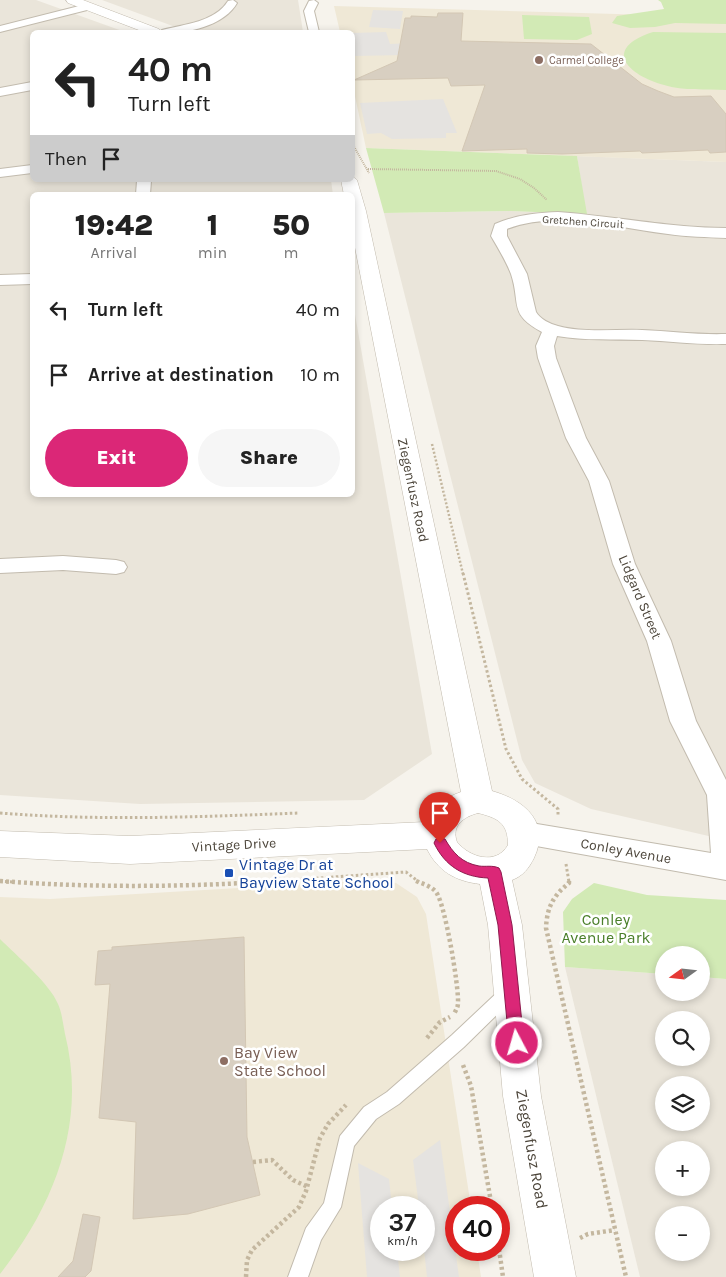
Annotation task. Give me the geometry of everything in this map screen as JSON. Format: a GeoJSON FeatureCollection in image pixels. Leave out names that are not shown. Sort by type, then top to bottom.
{"type":"FeatureCollection","features":[{"type":"Feature","properties":{"kind":"street"},"geometry":{"type":"LineString","coordinates":[[72,0],[149,30]]}},
{"type":"Feature","properties":{"kind":"street"},"geometry":{"type":"LineString","coordinates":[[173,30],[221,16],[230,10],[232,3]]}},
{"type":"Feature","properties":{"kind":"street"},"geometry":{"type":"LineString","coordinates":[[313,3],[309,11],[314,30]]}},
{"type":"Feature","properties":{"kind":"street"},"geometry":{"type":"LineString","coordinates":[[0,29],[87,7]]}},
{"type":"Feature","properties":{"kind":"street"},"geometry":{"type":"LineString","coordinates":[[0,92],[30,86]]}},
{"type":"Feature","properties":{"kind":"street"},"geometry":{"type":"LineString","coordinates":[[0,173],[30,168]]}},
{"type":"Feature","properties":{"kind":"street","name":"Ziegenfusz Road"},"geometry":{"type":"LineString","coordinates":[[362,175],[357,211],[478,800]]}},
{"type":"Feature","properties":{"kind":"street","name":"Gretchen Circuit"},"geometry":{"type":"LineString","coordinates":[[726,233],[694,233],[556,218],[510,221],[500,227],[499,236],[519,274],[527,312],[532,320],[551,330],[573,334],[644,335],[701,340],[726,339]]}},
{"type":"Feature","properties":{"kind":"street"},"geometry":{"type":"LineString","coordinates":[[0,280],[30,279]]}},
{"type":"Feature","properties":{"kind":"street","name":"Lidgard Street"},"geometry":{"type":"LineString","coordinates":[[551,330],[545,346],[547,358],[576,438],[600,481],[624,564],[659,641],[683,721],[720,795],[726,867]]}},
{"type":"Feature","properties":{"kind":"street"},"geometry":{"type":"LineString","coordinates":[[0,566],[63,563],[116,567]]}},
{"type":"Feature","properties":{"kind":"street"},"geometry":{"type":"LineString","coordinates":[[478,800],[493,802],[506,808],[518,817],[525,833],[525,845],[521,855],[511,865],[494,872],[479,872],[458,865],[447,855],[440,843],[440,823],[451,809],[463,803],[478,800]]}},
{"type":"Feature","properties":{"kind":"street","name":"Conley Avenue"},"geometry":{"type":"LineString","coordinates":[[525,833],[726,867]]}},
{"type":"Feature","properties":{"kind":"street","name":"Vintage Drive"},"geometry":{"type":"LineString","coordinates":[[0,844],[130,850],[439,836]]}},
{"type":"Feature","properties":{"kind":"street","name":"Ziegenfusz Road"},"geometry":{"type":"LineString","coordinates":[[494,872],[505,925],[522,1096],[555,1277]]}},
{"type":"Feature","properties":{"kind":"lane"},"geometry":{"type":"LineString","coordinates":[[298,1277],[313,1235],[332,1207],[346,1142],[370,1113],[393,1098],[458,1041],[511,990]]}},
{"type":"Feature","properties":{"kind":"path"},"geometry":{"type":"LineString","coordinates":[[355,153],[362,175],[487,170],[506,172],[518,177],[540,193],[550,203],[556,218]]}},
{"type":"Feature","properties":{"kind":"path"},"geometry":{"type":"LineString","coordinates":[[432,442],[506,749],[522,779],[558,809],[569,883],[556,893],[547,908],[546,928],[626,1277]]}},
{"type":"Feature","properties":{"kind":"path"},"geometry":{"type":"LineString","coordinates":[[0,881],[27,884],[161,886],[263,882],[406,872],[416,881],[436,892],[442,905],[457,989],[458,1005],[453,1015],[464,1069],[472,1086],[490,1196]]}},
{"type":"Feature","properties":{"kind":"path"},"geometry":{"type":"LineString","coordinates":[[253,1162],[272,1160],[293,1180],[308,1187]]}},
{"type":"Feature","properties":{"kind":"path"},"geometry":{"type":"LineString","coordinates":[[501,1261],[503,1277]]}},
{"type":"Feature","properties":{"kind":"shaded area"},"geometry":{"type":"Polygon","coordinates":[[[0,0],[36,0],[119,30],[30,30],[30,182],[331,182],[333,192],[30,192],[30,497],[355,497],[355,314],[432,754],[364,800],[140,804],[0,795],[0,0]]]}},
{"type":"Feature","properties":{"kind":"shaded area"},"geometry":{"type":"Polygon","coordinates":[[[102,0],[298,0],[303,30],[184,30],[102,0]]]}},
{"type":"Feature","properties":{"kind":"shaded area","name":"Carmel College"},"geometry":{"type":"Polygon","coordinates":[[[334,6],[726,17],[726,162],[366,148],[355,96],[355,30],[340,30],[334,6]]]}},
{"type":"Feature","properties":{"kind":"shaded area"},"geometry":{"type":"Polygon","coordinates":[[[373,10],[403,11],[400,29],[369,27],[373,10]]]}},
{"type":"Feature","properties":{"kind":"shaded area"},"geometry":{"type":"Polygon","coordinates":[[[386,32],[390,44],[411,43],[405,55],[355,56],[355,33],[386,32]]]}},
{"type":"Feature","properties":{"kind":"shaded area"},"geometry":{"type":"Polygon","coordinates":[[[443,99],[457,133],[446,133],[446,138],[392,139],[381,133],[367,134],[360,103],[443,99]]]}},
{"type":"Feature","properties":{"kind":"shaded area"},"geometry":{"type":"Polygon","coordinates":[[[577,156],[726,162],[726,840],[591,809],[535,783],[522,760],[384,213],[510,211],[586,214],[577,156]]]}},
{"type":"Feature","properties":{"kind":"shaded area","name":"Bay View State School"},"geometry":{"type":"Polygon","coordinates":[[[376,880],[396,883],[417,897],[426,914],[469,1196],[445,1196],[445,1261],[479,1261],[481,1277],[0,1277],[0,897],[50,899],[376,880]]]}},
{"type":"Feature","properties":{"kind":"shaded area"},"geometry":{"type":"Polygon","coordinates":[[[565,967],[655,973],[655,1001],[710,1001],[710,978],[726,979],[726,1277],[640,1277],[565,967]]]}},
{"type":"Feature","properties":{"kind":"shaded area"},"geometry":{"type":"Polygon","coordinates":[[[440,1140],[448,1196],[445,1196],[445,1261],[457,1261],[459,1277],[427,1277],[425,1261],[435,1261],[435,1196],[418,1196],[413,1160],[440,1140]]]}},
{"type":"Feature","properties":{"kind":"shaded area"},"geometry":{"type":"Polygon","coordinates":[[[358,1163],[389,1179],[391,1196],[370,1196],[370,1261],[398,1261],[400,1277],[367,1277],[358,1163]]]}},
{"type":"Feature","properties":{"kind":"green space"},"geometry":{"type":"Polygon","coordinates":[[[658,0],[726,0],[726,24],[675,23],[655,27],[630,28],[612,23],[617,16],[664,9],[658,0]]]}},
{"type":"Feature","properties":{"kind":"green space"},"geometry":{"type":"Polygon","coordinates":[[[522,15],[589,17],[592,34],[577,40],[524,39],[522,15]]]}},
{"type":"Feature","properties":{"kind":"green space"},"geometry":{"type":"Polygon","coordinates":[[[653,32],[726,33],[726,90],[672,87],[651,81],[631,68],[624,54],[628,46],[637,39],[653,32]]]}},
{"type":"Feature","properties":{"kind":"green space"},"geometry":{"type":"Polygon","coordinates":[[[366,148],[577,156],[587,214],[510,211],[384,213],[366,148]]]}},
{"type":"Feature","properties":{"kind":"green space","name":"Conley Avenue Park"},"geometry":{"type":"Polygon","coordinates":[[[594,883],[647,895],[726,900],[726,979],[710,978],[710,946],[655,946],[655,973],[565,967],[563,912],[572,899],[594,883]]]}},
{"type":"Feature","properties":{"kind":"green space"},"geometry":{"type":"Polygon","coordinates":[[[0,939],[40,979],[58,1004],[71,1067],[72,1099],[69,1130],[51,1191],[19,1247],[0,1274],[0,939]]]}},
{"type":"Feature","properties":{"kind":"building"},"geometry":{"type":"Polygon","coordinates":[[[438,13],[463,13],[461,41],[591,44],[642,84],[658,91],[674,97],[711,96],[726,114],[726,152],[710,153],[708,150],[562,154],[527,153],[527,149],[462,151],[485,85],[451,86],[448,78],[355,80],[397,61],[405,18],[411,18],[411,16],[437,17],[438,13]]]}},
{"type":"Feature","properties":{"kind":"building"},"geometry":{"type":"Polygon","coordinates":[[[244,937],[247,1137],[260,1195],[188,1214],[133,1219],[136,1122],[99,1118],[110,984],[95,985],[98,951],[112,950],[112,947],[244,937]]]}},
{"type":"Feature","properties":{"kind":"building"},"geometry":{"type":"Polygon","coordinates":[[[83,1214],[100,1217],[91,1271],[85,1277],[58,1277],[73,1261],[83,1214]]]}},
{"type":"Feature","properties":{"kind":"place","name":"Carmel College"},"geometry":{"type":"Point","coordinates":[539,60]}},
{"type":"Feature","properties":{"kind":"place","name":"Vintage Dr at Bayview State School"},"geometry":{"type":"Point","coordinates":[229,873]}},
{"type":"Feature","properties":{"kind":"place","name":"Bay View State School"},"geometry":{"type":"Point","coordinates":[224,1061]}},
{"type":"Feature","properties":{"kind":"route"},"geometry":{"type":"LineString","coordinates":[[440,843],[447,855],[458,865],[479,872],[494,872],[505,925],[517,1043]]}}]}
